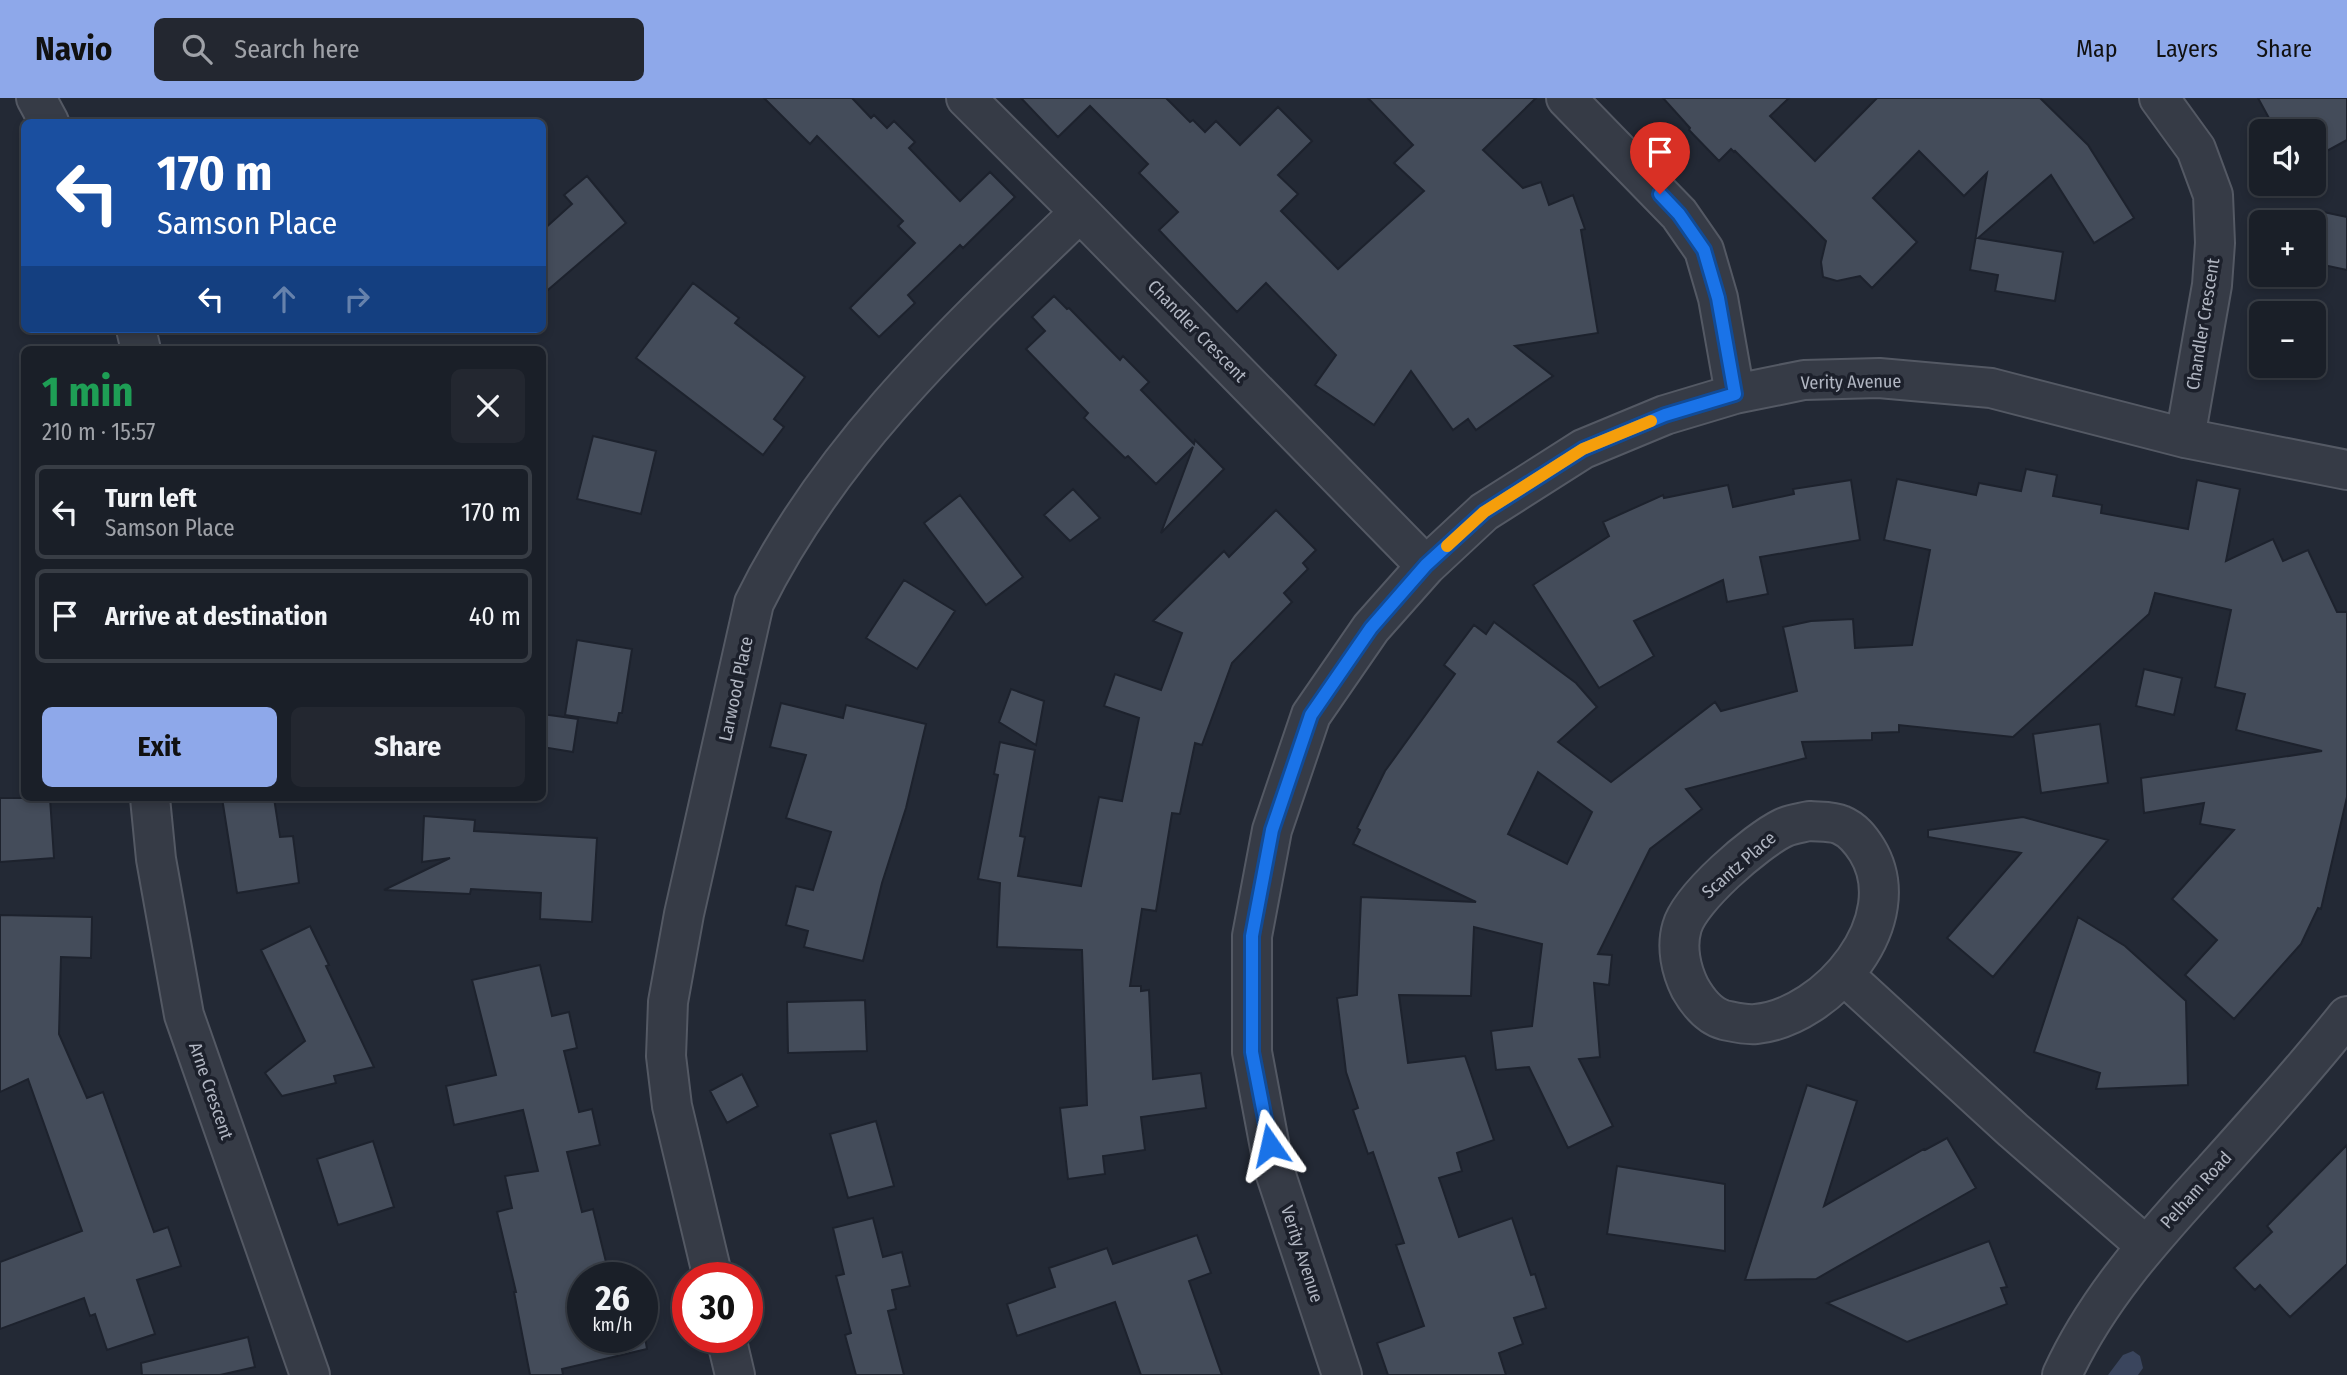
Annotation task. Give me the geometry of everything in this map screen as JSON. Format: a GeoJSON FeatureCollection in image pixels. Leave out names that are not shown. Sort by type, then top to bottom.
{"type":"FeatureCollection","features":[{"type":"Feature","properties":{"kind":"street"},"geometry":{"type":"LineString","coordinates":[[36,98],[47,119]]}},
{"type":"Feature","properties":{"kind":"street","name":"Chandler Crescent"},"geometry":{"type":"LineString","coordinates":[[966,98],[1426,565]]}},
{"type":"Feature","properties":{"kind":"street"},"geometry":{"type":"LineString","coordinates":[[1566,98],[1679,214],[1704,250],[1718,298],[1735,394]]}},
{"type":"Feature","properties":{"kind":"street","name":"Chandler Crescent"},"geometry":{"type":"LineString","coordinates":[[2158,98],[2196,149],[2213,195],[2215,243],[2212,285],[2185,438]]}},
{"type":"Feature","properties":{"kind":"street","name":"Larwood Place"},"geometry":{"type":"LineString","coordinates":[[709,1262],[672,1106],[666,1056],[668,1002],[684,914],[754,603],[774,563],[812,504],[862,437],[940,348],[1080,212]]}},
{"type":"Feature","properties":{"kind":"street","name":"Verity Avenue"},"geometry":{"type":"LineString","coordinates":[[1342,1375],[1274,1168],[1252,1052],[1252,936],[1272,830],[1311,715],[1371,628],[1426,565],[1484,512],[1583,449],[1665,415],[1735,394],[1804,380],[1879,378],[1991,388],[2185,438],[2347,470]]}},
{"type":"Feature","properties":{"kind":"street","name":"Arne Crescent"},"geometry":{"type":"LineString","coordinates":[[150,801],[156,859],[184,1015],[310,1375]]}},
{"type":"Feature","properties":{"kind":"street","name":"Scantz Place"},"geometry":{"type":"LineString","coordinates":[[1809,821],[1840,825],[1858,836],[1872,859],[1880,880],[1878,910],[1866,943],[1844,975],[1820,997],[1774,1021],[1754,1024],[1717,1018],[1694,996],[1685,979],[1679,954],[1682,926],[1698,901],[1729,868],[1762,840],[1785,827],[1809,821]]}},
{"type":"Feature","properties":{"kind":"street"},"geometry":{"type":"LineString","coordinates":[[1844,975],[2013,1130],[2145,1245]]}},
{"type":"Feature","properties":{"kind":"street","name":"Pelham Road"},"geometry":{"type":"LineString","coordinates":[[2062,1375],[2104,1298],[2145,1245],[2253,1126],[2347,1016]]}},
{"type":"Feature","properties":{"kind":"street"},"geometry":{"type":"LineString","coordinates":[[729,1353],[734,1375]]}},
{"type":"Feature","properties":{"kind":"water"},"geometry":{"type":"Polygon","coordinates":[[[2133,1351],[2140,1356],[2143,1368],[2138,1375],[2108,1375],[2123,1355],[2133,1351]]]}},
{"type":"Feature","properties":{"kind":"building"},"geometry":{"type":"Polygon","coordinates":[[[764,98],[852,98],[871,118],[874,115],[887,128],[894,121],[915,142],[909,148],[960,201],[990,172],[1015,197],[963,248],[960,245],[908,295],[915,303],[879,337],[850,308],[915,243],[898,226],[903,221],[817,136],[810,144],[764,98]]]}},
{"type":"Feature","properties":{"kind":"building"},"geometry":{"type":"Polygon","coordinates":[[[1021,98],[1166,98],[1190,122],[1193,120],[1205,132],[1216,121],[1240,145],[1278,107],[1312,141],[1278,175],[1298,194],[1281,211],[1338,269],[1424,191],[1394,163],[1413,145],[1368,98],[1536,98],[1483,150],[1523,188],[1541,182],[1549,205],[1573,195],[1585,229],[1581,230],[1598,333],[1515,346],[1553,376],[1476,430],[1468,419],[1453,430],[1411,371],[1374,425],[1315,385],[1336,355],[1266,283],[1237,312],[1159,230],[1178,212],[1139,173],[1148,164],[1090,106],[1058,137],[1021,98]]]}},
{"type":"Feature","properties":{"kind":"building"},"geometry":{"type":"Polygon","coordinates":[[[1663,98],[1789,98],[1770,116],[1815,161],[1877,98],[2040,98],[2088,145],[2134,218],[2094,243],[2051,175],[1978,238],[2063,252],[2055,301],[1995,291],[1998,275],[1970,270],[1987,173],[1964,196],[1919,151],[1873,198],[1917,242],[1872,288],[1860,276],[1837,281],[1823,277],[1821,262],[1826,241],[1735,151],[1731,149],[1719,161],[1663,98]]]}},
{"type":"Feature","properties":{"kind":"building"},"geometry":{"type":"Polygon","coordinates":[[[2258,98],[2347,98],[2347,140],[2326,151],[2326,119],[2269,119],[2258,98]]]}},
{"type":"Feature","properties":{"kind":"building"},"geometry":{"type":"Polygon","coordinates":[[[587,176],[626,223],[546,292],[546,227],[572,204],[564,195],[587,176]]]}},
{"type":"Feature","properties":{"kind":"building"},"geometry":{"type":"Polygon","coordinates":[[[2326,213],[2347,217],[2347,270],[2326,266],[2326,213]]]}},
{"type":"Feature","properties":{"kind":"building"},"geometry":{"type":"Polygon","coordinates":[[[693,283],[739,318],[735,323],[805,377],[774,419],[784,427],[763,455],[636,358],[693,283]]]}},
{"type":"Feature","properties":{"kind":"building"},"geometry":{"type":"Polygon","coordinates":[[[1054,296],[1120,360],[1123,356],[1149,382],[1141,390],[1194,444],[1195,440],[1224,469],[1161,533],[1193,447],[1156,484],[1084,418],[1088,413],[1026,349],[1045,331],[1032,317],[1054,296]]]}},
{"type":"Feature","properties":{"kind":"building"},"geometry":{"type":"Polygon","coordinates":[[[593,436],[656,451],[641,514],[577,499],[593,436]]]}},
{"type":"Feature","properties":{"kind":"building"},"geometry":{"type":"Polygon","coordinates":[[[2026,469],[2057,475],[2053,496],[2102,505],[2101,513],[2188,529],[2197,480],[2240,489],[2226,561],[2273,539],[2283,561],[2308,550],[2337,612],[2347,612],[2347,797],[2321,909],[2318,908],[2301,944],[2234,1019],[2185,975],[2217,940],[2172,899],[2234,830],[2200,824],[2204,803],[2144,813],[2141,778],[2322,751],[2236,730],[2245,694],[2215,687],[2231,610],[2155,593],[2149,614],[2013,737],[1899,725],[1899,732],[1872,733],[1872,740],[1802,742],[1806,758],[1686,789],[1702,809],[1650,849],[1598,954],[1612,955],[1609,985],[1594,983],[1600,1057],[1579,1059],[1613,1126],[1568,1148],[1529,1067],[1496,1070],[1491,1031],[1532,1026],[1542,944],[1474,927],[1471,996],[1399,995],[1408,1063],[1465,1056],[1494,1140],[1457,1153],[1462,1171],[1439,1178],[1459,1237],[1512,1218],[1531,1275],[1535,1274],[1546,1308],[1514,1318],[1523,1344],[1499,1353],[1506,1375],[1388,1375],[1377,1343],[1424,1326],[1396,1245],[1404,1243],[1373,1152],[1368,1154],[1353,1110],[1358,1108],[1346,1072],[1337,998],[1357,995],[1361,897],[1476,902],[1353,844],[1360,830],[1357,828],[1385,771],[1455,674],[1444,665],[1474,625],[1486,634],[1494,622],[1576,683],[1597,707],[1558,742],[1611,782],[1715,702],[1721,711],[1797,691],[1783,627],[1811,621],[1853,619],[1855,648],[1912,645],[1930,550],[1884,540],[1897,479],[1976,495],[1979,483],[2021,491],[2026,469]],[[1538,772],[1508,834],[1567,864],[1592,812],[1538,772]]]}},
{"type":"Feature","properties":{"kind":"building"},"geometry":{"type":"Polygon","coordinates":[[[1851,480],[1860,540],[1760,557],[1768,594],[1727,602],[1723,580],[1634,621],[1654,656],[1599,688],[1533,585],[1609,536],[1603,522],[1663,495],[1664,498],[1728,485],[1733,507],[1794,494],[1793,489],[1851,480]]]}},
{"type":"Feature","properties":{"kind":"building"},"geometry":{"type":"Polygon","coordinates":[[[1073,489],[1100,518],[1070,541],[1044,515],[1073,489]]]}},
{"type":"Feature","properties":{"kind":"building"},"geometry":{"type":"Polygon","coordinates":[[[960,495],[1023,577],[986,605],[924,523],[960,495]]]}},
{"type":"Feature","properties":{"kind":"building"},"geometry":{"type":"Polygon","coordinates":[[[1276,510],[1316,550],[1303,563],[1308,569],[1284,593],[1292,602],[1232,663],[1202,745],[1195,743],[1180,814],[1172,813],[1156,911],[1142,909],[1130,986],[1141,986],[1141,991],[1149,990],[1153,1079],[1201,1073],[1206,1108],[1141,1117],[1145,1150],[1103,1156],[1105,1174],[1068,1179],[1060,1108],[1087,1105],[1082,950],[997,947],[1000,883],[978,879],[998,775],[994,774],[1000,742],[1035,750],[1020,836],[1025,837],[1018,876],[1081,886],[1099,797],[1122,801],[1139,718],[1104,706],[1115,674],[1161,690],[1182,633],[1153,621],[1224,551],[1229,557],[1276,510]]]}},
{"type":"Feature","properties":{"kind":"building"},"geometry":{"type":"Polygon","coordinates":[[[904,580],[955,611],[917,669],[866,638],[904,580]]]}},
{"type":"Feature","properties":{"kind":"building"},"geometry":{"type":"Polygon","coordinates":[[[577,640],[632,649],[622,713],[619,713],[617,723],[565,715],[577,640]]]}},
{"type":"Feature","properties":{"kind":"building"},"geometry":{"type":"Polygon","coordinates":[[[2144,669],[2182,678],[2174,715],[2136,706],[2144,669]]]}},
{"type":"Feature","properties":{"kind":"building"},"geometry":{"type":"Polygon","coordinates":[[[1011,689],[1044,701],[1036,745],[999,722],[1011,689]]]}},
{"type":"Feature","properties":{"kind":"building"},"geometry":{"type":"Polygon","coordinates":[[[781,703],[843,718],[846,705],[926,724],[906,808],[882,883],[863,961],[804,947],[808,931],[786,925],[796,886],[813,890],[831,832],[786,818],[806,755],[770,747],[781,703]]]}},
{"type":"Feature","properties":{"kind":"building"},"geometry":{"type":"Polygon","coordinates":[[[546,715],[578,719],[573,752],[546,748],[546,715]]]}},
{"type":"Feature","properties":{"kind":"building"},"geometry":{"type":"Polygon","coordinates":[[[2100,724],[2108,783],[2041,793],[2033,734],[2100,724]]]}},
{"type":"Feature","properties":{"kind":"building"},"geometry":{"type":"Polygon","coordinates":[[[0,798],[50,801],[54,858],[0,862],[0,798]]]}},
{"type":"Feature","properties":{"kind":"building"},"geometry":{"type":"Polygon","coordinates":[[[222,801],[274,801],[280,837],[293,836],[299,883],[237,893],[222,801]]]}},
{"type":"Feature","properties":{"kind":"building"},"geometry":{"type":"Polygon","coordinates":[[[424,816],[475,820],[474,831],[597,838],[592,922],[540,919],[541,893],[471,889],[470,894],[384,890],[450,858],[422,862],[424,816]]]}},
{"type":"Feature","properties":{"kind":"building"},"geometry":{"type":"Polygon","coordinates":[[[2023,817],[2108,840],[1993,977],[1947,938],[2021,853],[1928,837],[1928,830],[2023,817]]]}},
{"type":"Feature","properties":{"kind":"building"},"geometry":{"type":"Polygon","coordinates":[[[0,915],[92,917],[91,958],[61,957],[59,1034],[87,1098],[103,1092],[154,1232],[168,1227],[181,1266],[137,1280],[155,1334],[107,1350],[95,1314],[90,1316],[84,1298],[0,1329],[0,1262],[82,1231],[28,1079],[0,1092],[0,915]]]}},
{"type":"Feature","properties":{"kind":"building"},"geometry":{"type":"Polygon","coordinates":[[[2078,917],[2125,946],[2186,1001],[2188,1085],[2096,1089],[2100,1073],[2034,1052],[2078,917]]]}},
{"type":"Feature","properties":{"kind":"building"},"geometry":{"type":"Polygon","coordinates":[[[310,926],[374,1067],[334,1076],[336,1083],[282,1096],[265,1073],[305,1041],[261,950],[310,926]]]}},
{"type":"Feature","properties":{"kind":"building"},"geometry":{"type":"Polygon","coordinates":[[[540,965],[552,1016],[569,1012],[577,1048],[564,1051],[579,1112],[592,1109],[600,1145],[567,1152],[582,1212],[593,1209],[606,1262],[567,1262],[567,1353],[630,1353],[562,1369],[563,1375],[530,1375],[516,1292],[497,1212],[512,1208],[505,1176],[538,1171],[523,1110],[454,1125],[446,1086],[496,1075],[472,980],[540,965]]]}},
{"type":"Feature","properties":{"kind":"building"},"geometry":{"type":"Polygon","coordinates":[[[865,1000],[867,1051],[788,1053],[787,1002],[865,1000]]]}},
{"type":"Feature","properties":{"kind":"building"},"geometry":{"type":"Polygon","coordinates":[[[742,1074],[758,1106],[727,1123],[710,1091],[742,1074]]]}},
{"type":"Feature","properties":{"kind":"building"},"geometry":{"type":"Polygon","coordinates":[[[1807,1085],[1857,1101],[1824,1206],[1947,1138],[1976,1188],[1816,1279],[1745,1280],[1807,1085]]]}},
{"type":"Feature","properties":{"kind":"building"},"geometry":{"type":"Polygon","coordinates":[[[876,1121],[894,1186],[848,1198],[830,1134],[876,1121]]]}},
{"type":"Feature","properties":{"kind":"building"},"geometry":{"type":"Polygon","coordinates":[[[373,1141],[394,1207],[338,1225],[317,1159],[373,1141]]]}},
{"type":"Feature","properties":{"kind":"building"},"geometry":{"type":"Polygon","coordinates":[[[2347,1145],[2347,1264],[2290,1317],[2260,1285],[2255,1290],[2234,1268],[2272,1232],[2267,1226],[2347,1145]]]}},
{"type":"Feature","properties":{"kind":"building"},"geometry":{"type":"Polygon","coordinates":[[[1617,1166],[1725,1184],[1725,1251],[1607,1234],[1617,1166]]]}},
{"type":"Feature","properties":{"kind":"building"},"geometry":{"type":"Polygon","coordinates":[[[873,1218],[883,1257],[902,1252],[910,1286],[892,1290],[896,1309],[888,1311],[904,1375],[856,1375],[845,1335],[851,1333],[836,1276],[844,1274],[833,1228],[873,1218]]]}},
{"type":"Feature","properties":{"kind":"building"},"geometry":{"type":"Polygon","coordinates":[[[1197,1235],[1211,1273],[1189,1281],[1222,1375],[1141,1375],[1115,1302],[1017,1336],[1007,1304],[1055,1287],[1049,1268],[1107,1248],[1113,1264],[1197,1235]]]}},
{"type":"Feature","properties":{"kind":"building"},"geometry":{"type":"Polygon","coordinates":[[[1989,1241],[2007,1287],[2001,1288],[2007,1304],[1907,1342],[1827,1303],[1989,1241]]]}},
{"type":"Feature","properties":{"kind":"building"},"geometry":{"type":"Polygon","coordinates":[[[248,1337],[255,1367],[220,1375],[142,1375],[141,1363],[248,1337]]]}},
{"type":"Feature","properties":{"kind":"slow traffic"},"geometry":{"type":"LineString","coordinates":[[1447,546],[1484,512],[1583,449],[1651,421]]}},
{"type":"Feature","properties":{"kind":"route"},"geometry":{"type":"LineString","coordinates":[[1270,1145],[1252,1052],[1252,936],[1272,830],[1311,715],[1371,628],[1426,565],[1484,512],[1583,449],[1665,415],[1735,394],[1718,298],[1704,250],[1679,214],[1660,194]]}}]}
